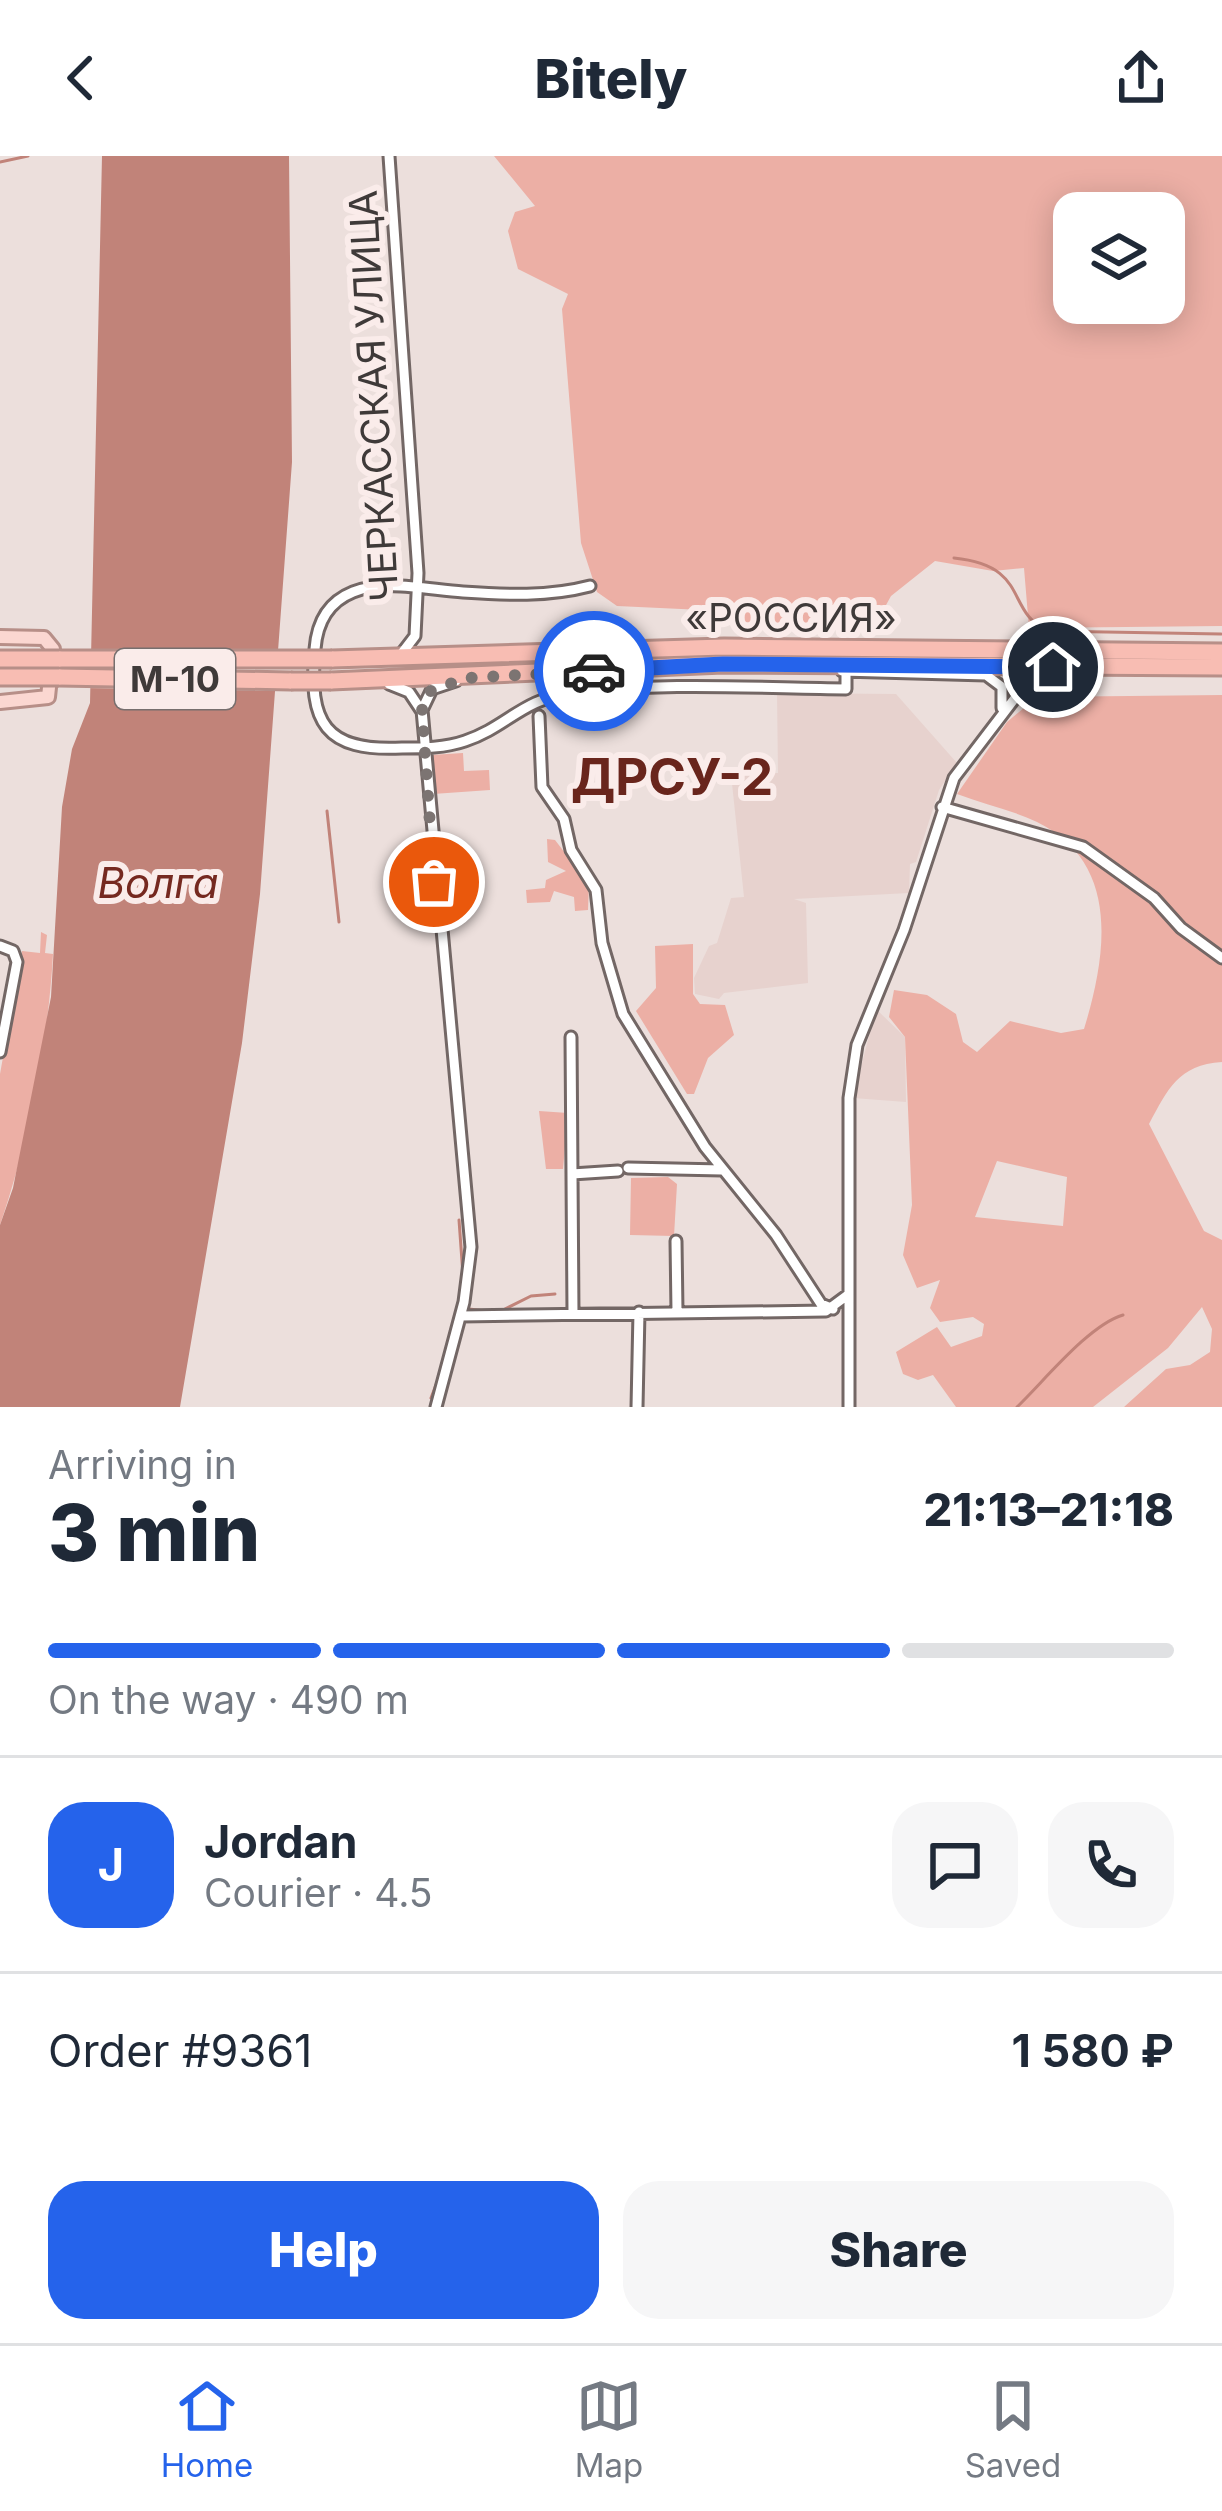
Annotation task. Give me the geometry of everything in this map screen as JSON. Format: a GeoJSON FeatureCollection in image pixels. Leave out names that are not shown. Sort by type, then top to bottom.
{"type":"FeatureCollection","features":[{"type":"Feature","properties":{"kind":"highway","name":"«РОССИЯ»"},"geometry":{"type":"LineString","coordinates":[[0,659],[465,658],[724,647],[1222,652]]}},
{"type":"Feature","properties":{"kind":"highway","name":"«РОССИЯ»"},"geometry":{"type":"LineString","coordinates":[[466,678],[609,670],[1222,667]]}},
{"type":"Feature","properties":{"kind":"highway","name":"М-10"},"geometry":{"type":"LineString","coordinates":[[0,677],[466,678]]}},
{"type":"Feature","properties":{"kind":"main road"},"geometry":{"type":"LineString","coordinates":[[0,638],[44,638],[52,651],[48,697],[0,702]]}},
{"type":"Feature","properties":{"kind":"street","name":"ЧЕРКАССКАЯ УЛИЦА"},"geometry":{"type":"LineString","coordinates":[[340,659],[403,653],[415,633],[417,588],[389,156]]}},
{"type":"Feature","properties":{"kind":"street"},"geometry":{"type":"LineString","coordinates":[[590,586],[522,595],[362,589],[332,606],[318,630],[314,691],[323,724],[343,743],[369,750],[425,747],[469,740],[514,710],[545,697],[628,688],[846,689],[838,669],[988,675],[1004,692],[998,719]]}},
{"type":"Feature","properties":{"kind":"street","name":"ЧЕРКАССКАЯ УЛИЦА"},"geometry":{"type":"LineString","coordinates":[[415,633],[429,654],[465,658]]}},
{"type":"Feature","properties":{"kind":"street"},"geometry":{"type":"LineString","coordinates":[[849,1407],[854,1058],[959,769],[1034,678],[1092,667]]}},
{"type":"Feature","properties":{"kind":"street"},"geometry":{"type":"LineString","coordinates":[[436,1407],[470,1270],[470,1209],[436,910],[422,715],[432,688],[466,678]]}},
{"type":"Feature","properties":{"kind":"street"},"geometry":{"type":"LineString","coordinates":[[340,681],[403,688],[422,715]]}},
{"type":"Feature","properties":{"kind":"street"},"geometry":{"type":"LineString","coordinates":[[539,716],[542,787],[564,819],[571,850],[596,890],[602,944],[623,1014],[722,1171],[776,1234],[821,1304],[833,1310]]}},
{"type":"Feature","properties":{"kind":"street"},"geometry":{"type":"LineString","coordinates":[[942,807],[1083,848],[1154,898],[1181,928],[1222,958]]}},
{"type":"Feature","properties":{"kind":"street"},"geometry":{"type":"LineString","coordinates":[[0,1052],[16,962],[2,946]]}},
{"type":"Feature","properties":{"kind":"street"},"geometry":{"type":"LineString","coordinates":[[571,1037],[573,1313]]}},
{"type":"Feature","properties":{"kind":"street"},"geometry":{"type":"LineString","coordinates":[[572,1174],[623,1169],[722,1171]]}},
{"type":"Feature","properties":{"kind":"street"},"geometry":{"type":"LineString","coordinates":[[676,1241],[677,1311]]}},
{"type":"Feature","properties":{"kind":"street"},"geometry":{"type":"LineString","coordinates":[[461,1316],[833,1310],[849,1294]]}},
{"type":"Feature","properties":{"kind":"street"},"geometry":{"type":"LineString","coordinates":[[637,1407],[638,1312]]}},
{"type":"Feature","properties":{"kind":"shaded area"},"geometry":{"type":"Polygon","coordinates":[[[494,156],[1222,156],[1222,626],[1029,628],[1024,568],[993,571],[935,561],[891,596],[880,616],[806,625],[740,622],[724,611],[617,606],[597,592],[581,543],[562,309],[568,294],[518,269],[508,231],[515,212],[535,206],[494,156]]]}},
{"type":"Feature","properties":{"kind":"shaded area"},"geometry":{"type":"Polygon","coordinates":[[[777,693],[896,694],[957,763],[939,790],[916,862],[910,864],[909,893],[794,899],[806,903],[808,983],[724,993],[719,999],[695,994],[694,978],[709,946],[717,943],[731,898],[744,897],[731,774],[778,773],[777,693]]]}},
{"type":"Feature","properties":{"kind":"shaded area"},"geometry":{"type":"Polygon","coordinates":[[[1222,695],[1222,1062],[1195,1068],[1176,1081],[1149,1124],[1204,1231],[1222,1240],[1222,1407],[1124,1407],[1166,1369],[1190,1365],[1210,1352],[1212,1329],[1202,1307],[1168,1348],[1093,1407],[956,1407],[933,1375],[918,1380],[903,1374],[896,1352],[937,1327],[951,1347],[982,1336],[984,1324],[973,1317],[940,1322],[930,1308],[940,1280],[917,1288],[903,1255],[912,1205],[905,1037],[889,1017],[894,990],[927,995],[956,1014],[963,1042],[977,1052],[1010,1021],[1061,1033],[1084,1029],[1092,1001],[1101,914],[1083,862],[1064,840],[1037,822],[957,794],[1007,722],[1037,697],[1222,695]],[[997,1161],[975,1217],[1063,1226],[1067,1177],[997,1161]]]}},
{"type":"Feature","properties":{"kind":"shaded area"},"geometry":{"type":"Polygon","coordinates":[[[463,753],[464,771],[489,770],[490,790],[433,794],[431,755],[463,753]]]}},
{"type":"Feature","properties":{"kind":"shaded area"},"geometry":{"type":"Polygon","coordinates":[[[547,839],[555,840],[589,884],[588,910],[575,911],[574,897],[554,891],[550,902],[527,903],[526,890],[545,888],[546,880],[566,871],[548,862],[547,839]]]}},
{"type":"Feature","properties":{"kind":"shaded area"},"geometry":{"type":"Polygon","coordinates":[[[41,932],[47,935],[45,953],[53,954],[47,1022],[28,1126],[0,1225],[0,1074],[22,951],[40,953],[41,932]]]}},
{"type":"Feature","properties":{"kind":"shaded area"},"geometry":{"type":"Polygon","coordinates":[[[693,944],[693,994],[700,1004],[725,1005],[734,1035],[708,1058],[694,1094],[687,1094],[636,1011],[656,988],[655,946],[693,944]]]}},
{"type":"Feature","properties":{"kind":"shaded area"},"geometry":{"type":"Polygon","coordinates":[[[876,1009],[905,1037],[906,1102],[853,1098],[876,1009]]]}},
{"type":"Feature","properties":{"kind":"shaded area"},"geometry":{"type":"Polygon","coordinates":[[[539,1111],[568,1113],[563,1169],[546,1169],[539,1111]]]}},
{"type":"Feature","properties":{"kind":"shaded area"},"geometry":{"type":"Polygon","coordinates":[[[668,1177],[677,1184],[674,1236],[630,1235],[631,1178],[668,1177]]]}},
{"type":"Feature","properties":{"kind":"water","name":"Волга"},"geometry":{"type":"Polygon","coordinates":[[[102,156],[289,156],[292,462],[260,894],[242,1043],[180,1407],[0,1407],[0,1225],[13,1188],[51,997],[62,807],[72,749],[90,703],[102,156]]]}},
{"type":"Feature","properties":{"kind":"pier"},"geometry":{"type":"Polygon","coordinates":[[[83,651],[283,651],[282,691],[84,688],[83,651]]]}},
{"type":"Feature","properties":{"kind":"waterway"},"geometry":{"type":"LineString","coordinates":[[0,162],[28,156]]}},
{"type":"Feature","properties":{"kind":"waterway"},"geometry":{"type":"LineString","coordinates":[[954,558],[995,570],[1034,622],[1048,631],[1221,634]]}},
{"type":"Feature","properties":{"kind":"waterway"},"geometry":{"type":"LineString","coordinates":[[327,811],[339,922]]}},
{"type":"Feature","properties":{"kind":"waterway"},"geometry":{"type":"LineString","coordinates":[[459,1220],[463,1275]]}},
{"type":"Feature","properties":{"kind":"waterway"},"geometry":{"type":"LineString","coordinates":[[457,1310],[462,1285]]}},
{"type":"Feature","properties":{"kind":"waterway"},"geometry":{"type":"LineString","coordinates":[[501,1311],[531,1296],[555,1294]]}},
{"type":"Feature","properties":{"kind":"waterway"},"geometry":{"type":"LineString","coordinates":[[469,1309],[486,1311]]}},
{"type":"Feature","properties":{"kind":"waterway"},"geometry":{"type":"LineString","coordinates":[[1017,1407],[1082,1341],[1123,1315]]}},
{"type":"Feature","properties":{"kind":"waterway"},"geometry":{"type":"LineString","coordinates":[[431,1398],[439,1377]]}},
{"type":"Feature","properties":{"kind":"way so far"},"geometry":{"type":"LineString","coordinates":[[434,882],[422,710],[428,692],[466,678],[594,671]]}},
{"type":"Feature","properties":{"kind":"district","name":"ДРСУ-2"},"geometry":{"type":"Point","coordinates":[672,776]}},
{"type":"Feature","properties":{"kind":"route"},"geometry":{"type":"LineString","coordinates":[[594,671],[723,664],[1053,667]]}}]}
